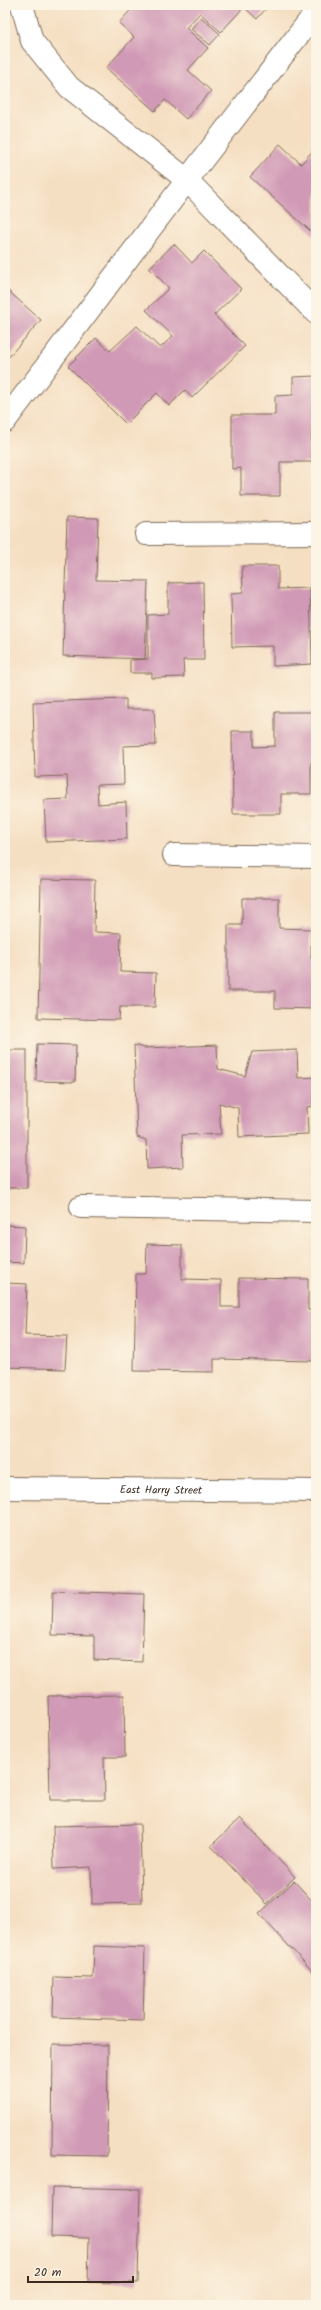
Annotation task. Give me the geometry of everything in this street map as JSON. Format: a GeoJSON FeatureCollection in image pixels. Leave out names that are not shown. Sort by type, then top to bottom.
{"type":"FeatureCollection","features":[{"type":"Feature","properties":{"kind":"main road"},"geometry":{"type":"LineString","coordinates":[[22,5],[32,41],[69,88],[187,180],[316,313]]}},
{"type":"Feature","properties":{"kind":"main road"},"geometry":{"type":"LineString","coordinates":[[5,422],[187,180],[316,12]]}},
{"type":"Feature","properties":{"kind":"main road"},"geometry":{"type":"LineString","coordinates":[[146,534],[316,533]]}},
{"type":"Feature","properties":{"kind":"main road"},"geometry":{"type":"LineString","coordinates":[[174,855],[316,857]]}},
{"type":"Feature","properties":{"kind":"main road"},"geometry":{"type":"LineString","coordinates":[[81,1207],[316,1211]]}},
{"type":"Feature","properties":{"kind":"main road","name":"East Harry Street"},"geometry":{"type":"LineString","coordinates":[[5,1488],[316,1491]]}},
{"type":"Feature","properties":{"kind":"building"},"geometry":{"type":"Polygon","coordinates":[[[135,5],[269,5],[257,19],[244,7],[221,32],[200,13],[186,28],[208,48],[188,70],[211,91],[186,119],[165,100],[155,111],[106,68],[134,37],[119,23],[135,5]]]}},
{"type":"Feature","properties":{"kind":"building"},"geometry":{"type":"Polygon","coordinates":[[[201,17],[220,34],[210,45],[191,29],[201,17]]]}},
{"type":"Feature","properties":{"kind":"building"},"geometry":{"type":"Polygon","coordinates":[[[280,144],[301,164],[316,147],[316,236],[250,177],[280,144]]]}},
{"type":"Feature","properties":{"kind":"building"},"geometry":{"type":"Polygon","coordinates":[[[174,244],[192,263],[204,251],[241,289],[214,315],[245,346],[192,398],[185,390],[169,406],[157,393],[126,424],[68,366],[96,338],[110,351],[137,326],[160,348],[173,336],[146,310],[169,288],[149,268],[174,244]]]}},
{"type":"Feature","properties":{"kind":"building"},"geometry":{"type":"Polygon","coordinates":[[[5,288],[41,320],[5,361],[5,288]]]}},
{"type":"Feature","properties":{"kind":"building"},"geometry":{"type":"Polygon","coordinates":[[[316,376],[316,433],[312,433],[312,462],[280,462],[280,496],[241,496],[241,468],[232,469],[232,415],[275,415],[275,396],[293,395],[293,377],[316,376]]]}},
{"type":"Feature","properties":{"kind":"building"},"geometry":{"type":"Polygon","coordinates":[[[67,517],[98,518],[96,580],[148,581],[145,659],[63,656],[67,517]]]}},
{"type":"Feature","properties":{"kind":"building"},"geometry":{"type":"Polygon","coordinates":[[[242,566],[278,566],[278,589],[310,588],[312,664],[273,666],[273,646],[232,647],[231,594],[243,593],[242,566]]]}},
{"type":"Feature","properties":{"kind":"building"},"geometry":{"type":"Polygon","coordinates":[[[203,582],[204,660],[183,660],[184,677],[152,678],[152,673],[130,673],[130,660],[148,659],[148,615],[168,614],[168,583],[203,582]]]}},
{"type":"Feature","properties":{"kind":"building"},"geometry":{"type":"Polygon","coordinates":[[[126,699],[126,709],[154,709],[156,745],[123,746],[124,784],[97,785],[98,804],[126,802],[127,839],[46,842],[44,800],[68,799],[67,776],[35,777],[33,702],[126,699]]]}},
{"type":"Feature","properties":{"kind":"building"},"geometry":{"type":"Polygon","coordinates":[[[275,712],[316,712],[316,763],[311,763],[311,794],[281,794],[281,814],[233,814],[232,731],[254,731],[254,747],[275,746],[275,712]]]}},
{"type":"Feature","properties":{"kind":"building"},"geometry":{"type":"Polygon","coordinates":[[[41,879],[95,880],[94,932],[121,933],[120,972],[156,973],[155,1007],[120,1007],[119,1020],[38,1018],[41,879]]]}},
{"type":"Feature","properties":{"kind":"building"},"geometry":{"type":"Polygon","coordinates":[[[242,898],[279,898],[279,928],[311,929],[311,957],[316,957],[316,1009],[275,1008],[275,991],[228,991],[228,925],[242,925],[242,898]]]}},
{"type":"Feature","properties":{"kind":"building"},"geometry":{"type":"Polygon","coordinates":[[[37,1044],[76,1045],[75,1082],[36,1081],[37,1044]]]}},
{"type":"Feature","properties":{"kind":"building"},"geometry":{"type":"Polygon","coordinates":[[[134,1045],[144,1048],[217,1045],[218,1069],[245,1076],[252,1052],[297,1050],[298,1078],[316,1077],[316,1106],[307,1107],[308,1134],[239,1137],[238,1108],[219,1103],[221,1134],[182,1135],[183,1167],[147,1169],[146,1140],[137,1137],[134,1045]]]}},
{"type":"Feature","properties":{"kind":"building"},"geometry":{"type":"Polygon","coordinates":[[[5,1050],[27,1050],[27,1188],[5,1188],[5,1050]]]}},
{"type":"Feature","properties":{"kind":"building"},"geometry":{"type":"Polygon","coordinates":[[[5,1225],[25,1226],[24,1263],[5,1262],[5,1225]]]}},
{"type":"Feature","properties":{"kind":"building"},"geometry":{"type":"Polygon","coordinates":[[[147,1244],[182,1245],[182,1279],[221,1280],[221,1307],[239,1307],[239,1278],[308,1279],[308,1310],[316,1310],[316,1361],[214,1359],[214,1372],[134,1371],[136,1274],[146,1274],[147,1244]]]}},
{"type":"Feature","properties":{"kind":"building"},"geometry":{"type":"Polygon","coordinates":[[[5,1283],[27,1284],[25,1335],[67,1336],[65,1369],[5,1367],[5,1283]]]}},
{"type":"Feature","properties":{"kind":"building"},"geometry":{"type":"Polygon","coordinates":[[[53,1591],[144,1594],[142,1662],[94,1660],[94,1636],[52,1635],[53,1591]]]}},
{"type":"Feature","properties":{"kind":"building"},"geometry":{"type":"Polygon","coordinates":[[[124,1695],[125,1757],[104,1757],[105,1800],[50,1800],[48,1696],[124,1695]]]}},
{"type":"Feature","properties":{"kind":"building"},"geometry":{"type":"Polygon","coordinates":[[[240,1818],[295,1877],[267,1904],[211,1846],[240,1818]]]}},
{"type":"Feature","properties":{"kind":"building"},"geometry":{"type":"Polygon","coordinates":[[[140,1824],[142,1903],[92,1904],[91,1867],[54,1869],[53,1826],[140,1824]]]}},
{"type":"Feature","properties":{"kind":"building"},"geometry":{"type":"Polygon","coordinates":[[[294,1881],[316,1905],[316,1975],[259,1914],[294,1881]]]}},
{"type":"Feature","properties":{"kind":"building"},"geometry":{"type":"Polygon","coordinates":[[[94,1946],[145,1948],[143,2020],[53,2017],[54,1977],[93,1978],[94,1946]]]}},
{"type":"Feature","properties":{"kind":"building"},"geometry":{"type":"Polygon","coordinates":[[[53,2044],[108,2045],[107,2156],[52,2155],[53,2044]]]}},
{"type":"Feature","properties":{"kind":"building"},"geometry":{"type":"Polygon","coordinates":[[[52,2187],[140,2189],[138,2283],[88,2282],[89,2238],[51,2237],[52,2187]]]}}]}
